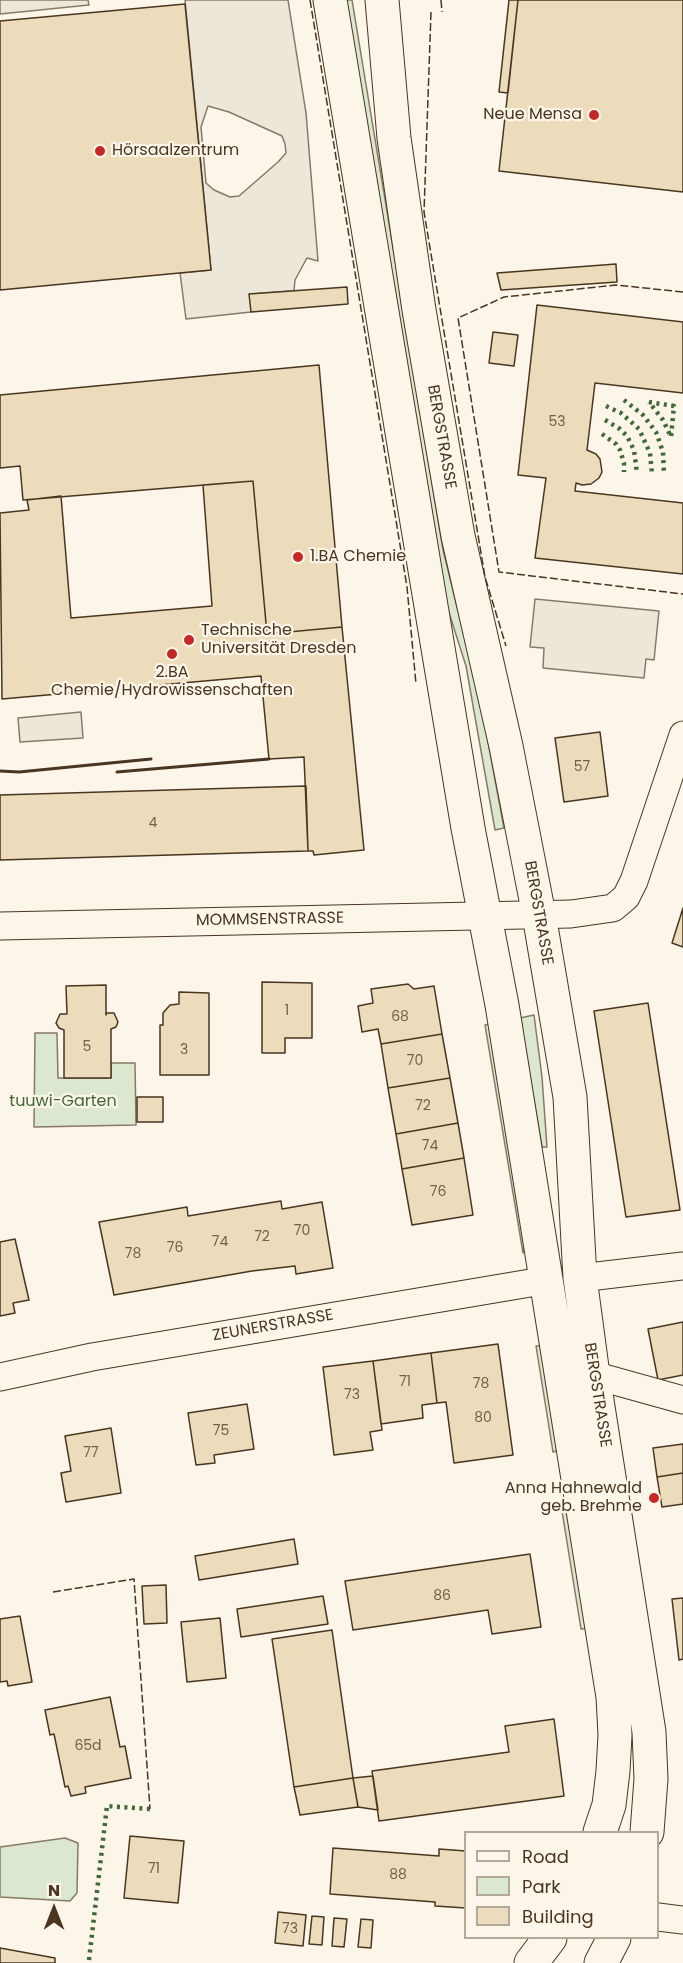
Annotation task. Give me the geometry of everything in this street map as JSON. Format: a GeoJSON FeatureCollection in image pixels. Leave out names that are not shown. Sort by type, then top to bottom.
{"type":"FeatureCollection","features":[{"type":"Feature","properties":{"kind":"main road"},"geometry":{"type":"LineString","coordinates":[[330,0],[426,582],[484,915],[502,1005],[604,1635],[613,1697],[615,1735],[609,1805],[601,1831]]}},
{"type":"Feature","properties":{"kind":"main road","name":"BERGSTRASSE"},"geometry":{"type":"LineString","coordinates":[[382,0],[394,138],[419,310],[448,480],[458,536],[506,746],[539,915],[570,1097],[580,1278],[649,1732],[651,1779],[647,1831]]}},
{"type":"Feature","properties":{"kind":"main road"},"geometry":{"type":"LineString","coordinates":[[531,1963],[549,1939]]}},
{"type":"Feature","properties":{"kind":"main road"},"geometry":{"type":"LineString","coordinates":[[601,1963],[614,1939]]}},
{"type":"Feature","properties":{"kind":"street","name":"MOMMSENSTRASSE"},"geometry":{"type":"LineString","coordinates":[[0,926],[539,915],[571,914],[613,908],[626,897],[634,881],[683,735]]}},
{"type":"Feature","properties":{"kind":"street"},"geometry":{"type":"LineString","coordinates":[[580,1278],[683,1266]]}},
{"type":"Feature","properties":{"kind":"street","name":"ZEUNERSTRASSE"},"geometry":{"type":"LineString","coordinates":[[0,1377],[92,1357],[548,1280]]}},
{"type":"Feature","properties":{"kind":"street"},"geometry":{"type":"LineString","coordinates":[[593,1375],[671,1397]]}},
{"type":"Feature","properties":{"kind":"street"},"geometry":{"type":"LineString","coordinates":[[659,1917],[683,1920]]}},
{"type":"Feature","properties":{"kind":"green space"},"geometry":{"type":"Polygon","coordinates":[[[343,0],[352,0],[443,550],[481,704],[504,828],[495,830],[466,666],[444,597],[343,0]]]}},
{"type":"Feature","properties":{"kind":"green space"},"geometry":{"type":"Polygon","coordinates":[[[534,1015],[542,1077],[547,1147],[542,1147],[520,1018],[534,1015]]]}},
{"type":"Feature","properties":{"kind":"green space"},"geometry":{"type":"Polygon","coordinates":[[[490,1024],[526,1241],[523,1253],[485,1025],[490,1024]]]}},
{"type":"Feature","properties":{"kind":"green space","name":"tuuwi-Garten"},"geometry":{"type":"Polygon","coordinates":[[[35,1033],[57,1033],[58,1078],[111,1078],[111,1063],[135,1063],[136,1125],[34,1127],[35,1033]]]}},
{"type":"Feature","properties":{"kind":"green space"},"geometry":{"type":"Polygon","coordinates":[[[545,1345],[560,1450],[553,1452],[536,1346],[545,1345]]]}},
{"type":"Feature","properties":{"kind":"green space"},"geometry":{"type":"Polygon","coordinates":[[[562,1511],[571,1513],[590,1628],[581,1629],[562,1511]]]}},
{"type":"Feature","properties":{"kind":"green space"},"geometry":{"type":"Polygon","coordinates":[[[65,1838],[78,1843],[77,1893],[70,1901],[0,1897],[0,1847],[65,1838]]]}},
{"type":"Feature","properties":{"kind":"shaded area"},"geometry":{"type":"Polygon","coordinates":[[[0,0],[88,0],[89,5],[0,14],[0,0]]]}},
{"type":"Feature","properties":{"kind":"shaded area"},"geometry":{"type":"Polygon","coordinates":[[[185,0],[288,0],[306,113],[318,261],[307,258],[295,280],[294,291],[250,294],[251,312],[186,319],[180,273],[211,270],[185,0]],[[208,106],[201,127],[206,183],[214,190],[230,197],[239,196],[286,153],[282,136],[229,112],[208,106]]]}},
{"type":"Feature","properties":{"kind":"shaded area"},"geometry":{"type":"Polygon","coordinates":[[[535,599],[659,611],[654,660],[646,659],[644,678],[543,668],[544,648],[530,647],[535,599]]]}},
{"type":"Feature","properties":{"kind":"shaded area"},"geometry":{"type":"Polygon","coordinates":[[[81,712],[83,738],[20,742],[18,718],[81,712]]]}},
{"type":"Feature","properties":{"kind":"building"},"geometry":{"type":"Polygon","coordinates":[[[509,0],[518,0],[508,93],[499,92],[509,0]]]}},
{"type":"Feature","properties":{"kind":"building","name":"Neue Mensa"},"geometry":{"type":"Polygon","coordinates":[[[518,0],[683,0],[683,192],[499,171],[518,0]]]}},
{"type":"Feature","properties":{"kind":"building","name":"Hörsaalzentrum"},"geometry":{"type":"Polygon","coordinates":[[[185,4],[211,270],[0,290],[0,21],[185,4]]]}},
{"type":"Feature","properties":{"kind":"building"},"geometry":{"type":"Polygon","coordinates":[[[616,264],[617,282],[501,290],[497,273],[616,264]]]}},
{"type":"Feature","properties":{"kind":"building"},"geometry":{"type":"Polygon","coordinates":[[[347,287],[348,304],[251,312],[249,294],[347,287]]]}},
{"type":"Feature","properties":{"kind":"building"},"geometry":{"type":"Polygon","coordinates":[[[537,305],[683,322],[683,393],[595,383],[587,450],[596,454],[600,459],[602,472],[599,478],[591,484],[576,483],[575,491],[683,503],[683,574],[535,558],[546,478],[518,475],[537,305]]]}},
{"type":"Feature","properties":{"kind":"building"},"geometry":{"type":"Polygon","coordinates":[[[493,332],[518,335],[514,366],[489,363],[493,332]]]}},
{"type":"Feature","properties":{"kind":"building","name":"1.BA Chemie"},"geometry":{"type":"Polygon","coordinates":[[[319,365],[342,627],[267,634],[253,481],[23,500],[20,466],[0,468],[0,395],[319,365]]]}},
{"type":"Feature","properties":{"kind":"building","name":"2.BA Chemie/Hydrowissenschaften"},"geometry":{"type":"Polygon","coordinates":[[[253,481],[267,634],[342,627],[364,850],[314,855],[313,851],[308,851],[304,757],[269,759],[261,676],[2,699],[0,513],[29,510],[27,500],[61,496],[71,618],[212,606],[203,485],[253,481]]]}},
{"type":"Feature","properties":{"kind":"building"},"geometry":{"type":"Polygon","coordinates":[[[600,732],[608,796],[564,802],[555,738],[600,732]]]}},
{"type":"Feature","properties":{"kind":"building"},"geometry":{"type":"Polygon","coordinates":[[[306,786],[308,851],[0,860],[0,795],[306,786]]]}},
{"type":"Feature","properties":{"kind":"building"},"geometry":{"type":"Polygon","coordinates":[[[683,908],[683,947],[672,943],[683,908]]]}},
{"type":"Feature","properties":{"kind":"building"},"geometry":{"type":"Polygon","coordinates":[[[262,982],[312,983],[312,1038],[285,1038],[285,1053],[262,1053],[262,982]]]}},
{"type":"Feature","properties":{"kind":"building"},"geometry":{"type":"Polygon","coordinates":[[[408,984],[414,989],[434,986],[442,1034],[381,1044],[378,1029],[362,1032],[358,1006],[373,1003],[371,989],[408,984]]]}},
{"type":"Feature","properties":{"kind":"building"},"geometry":{"type":"Polygon","coordinates":[[[106,985],[106,1015],[114,1013],[118,1022],[116,1027],[111,1029],[111,1078],[64,1078],[64,1030],[56,1023],[60,1014],[67,1014],[66,986],[106,985]]]}},
{"type":"Feature","properties":{"kind":"building"},"geometry":{"type":"Polygon","coordinates":[[[179,992],[209,993],[209,1075],[160,1075],[160,1025],[163,1025],[163,1013],[170,1005],[179,1004],[179,992]]]}},
{"type":"Feature","properties":{"kind":"building"},"geometry":{"type":"Polygon","coordinates":[[[648,1003],[680,1210],[626,1217],[594,1011],[648,1003]]]}},
{"type":"Feature","properties":{"kind":"building"},"geometry":{"type":"Polygon","coordinates":[[[442,1034],[450,1078],[388,1088],[381,1044],[442,1034]]]}},
{"type":"Feature","properties":{"kind":"building"},"geometry":{"type":"Polygon","coordinates":[[[450,1078],[458,1123],[396,1134],[388,1088],[450,1078]]]}},
{"type":"Feature","properties":{"kind":"building"},"geometry":{"type":"Polygon","coordinates":[[[137,1097],[163,1097],[163,1122],[137,1122],[137,1097]]]}},
{"type":"Feature","properties":{"kind":"building"},"geometry":{"type":"Polygon","coordinates":[[[458,1123],[464,1158],[402,1169],[396,1134],[458,1123]]]}},
{"type":"Feature","properties":{"kind":"building"},"geometry":{"type":"Polygon","coordinates":[[[464,1158],[473,1215],[412,1225],[402,1169],[464,1158]]]}},
{"type":"Feature","properties":{"kind":"building"},"geometry":{"type":"Polygon","coordinates":[[[281,1201],[282,1209],[322,1202],[333,1268],[296,1274],[295,1266],[252,1271],[114,1295],[99,1222],[187,1207],[188,1216],[281,1201]]]}},
{"type":"Feature","properties":{"kind":"building"},"geometry":{"type":"Polygon","coordinates":[[[15,1239],[29,1300],[13,1303],[15,1313],[0,1316],[0,1242],[15,1239]]]}},
{"type":"Feature","properties":{"kind":"building"},"geometry":{"type":"Polygon","coordinates":[[[683,1322],[683,1375],[658,1380],[648,1329],[683,1322]]]}},
{"type":"Feature","properties":{"kind":"building"},"geometry":{"type":"Polygon","coordinates":[[[498,1344],[513,1455],[454,1463],[446,1402],[437,1403],[431,1353],[498,1344]]]}},
{"type":"Feature","properties":{"kind":"building"},"geometry":{"type":"Polygon","coordinates":[[[431,1353],[437,1403],[422,1405],[423,1418],[381,1424],[373,1361],[431,1353]]]}},
{"type":"Feature","properties":{"kind":"building"},"geometry":{"type":"Polygon","coordinates":[[[373,1361],[382,1430],[370,1432],[373,1450],[334,1455],[323,1367],[373,1361]]]}},
{"type":"Feature","properties":{"kind":"building"},"geometry":{"type":"Polygon","coordinates":[[[247,1404],[254,1449],[214,1455],[215,1463],[196,1465],[188,1413],[247,1404]]]}},
{"type":"Feature","properties":{"kind":"building"},"geometry":{"type":"Polygon","coordinates":[[[111,1428],[121,1493],[66,1502],[61,1473],[71,1471],[65,1436],[111,1428]]]}},
{"type":"Feature","properties":{"kind":"building"},"geometry":{"type":"Polygon","coordinates":[[[683,1444],[683,1473],[657,1477],[653,1448],[683,1444]]]}},
{"type":"Feature","properties":{"kind":"building"},"geometry":{"type":"Polygon","coordinates":[[[683,1473],[683,1504],[662,1507],[657,1477],[683,1473]]]}},
{"type":"Feature","properties":{"kind":"building"},"geometry":{"type":"Polygon","coordinates":[[[294,1539],[298,1564],[199,1580],[195,1556],[294,1539]]]}},
{"type":"Feature","properties":{"kind":"building"},"geometry":{"type":"Polygon","coordinates":[[[530,1554],[541,1627],[492,1634],[488,1610],[353,1630],[345,1581],[530,1554]]]}},
{"type":"Feature","properties":{"kind":"building"},"geometry":{"type":"Polygon","coordinates":[[[166,1585],[167,1623],[144,1624],[142,1586],[166,1585]]]}},
{"type":"Feature","properties":{"kind":"building"},"geometry":{"type":"Polygon","coordinates":[[[323,1596],[328,1624],[241,1637],[237,1609],[323,1596]]]}},
{"type":"Feature","properties":{"kind":"building"},"geometry":{"type":"Polygon","coordinates":[[[683,1598],[683,1659],[679,1660],[672,1599],[683,1598]]]}},
{"type":"Feature","properties":{"kind":"building"},"geometry":{"type":"Polygon","coordinates":[[[20,1616],[32,1682],[8,1686],[7,1681],[0,1682],[0,1619],[20,1616]]]}},
{"type":"Feature","properties":{"kind":"building"},"geometry":{"type":"Polygon","coordinates":[[[220,1618],[226,1678],[187,1682],[181,1622],[220,1618]]]}},
{"type":"Feature","properties":{"kind":"building"},"geometry":{"type":"Polygon","coordinates":[[[332,1630],[353,1778],[294,1787],[272,1639],[332,1630]]]}},
{"type":"Feature","properties":{"kind":"building"},"geometry":{"type":"Polygon","coordinates":[[[110,1697],[120,1747],[125,1746],[131,1778],[85,1787],[86,1793],[71,1796],[68,1786],[65,1787],[54,1734],[50,1735],[45,1710],[110,1697]]]}},
{"type":"Feature","properties":{"kind":"building"},"geometry":{"type":"Polygon","coordinates":[[[554,1719],[564,1796],[379,1821],[372,1771],[509,1752],[505,1726],[554,1719]]]}},
{"type":"Feature","properties":{"kind":"building"},"geometry":{"type":"Polygon","coordinates":[[[373,1776],[378,1810],[358,1807],[353,1778],[373,1776]]]}},
{"type":"Feature","properties":{"kind":"building"},"geometry":{"type":"Polygon","coordinates":[[[353,1778],[358,1807],[300,1815],[294,1787],[353,1778]]]}},
{"type":"Feature","properties":{"kind":"building"},"geometry":{"type":"Polygon","coordinates":[[[130,1836],[184,1841],[178,1903],[124,1898],[130,1836]]]}},
{"type":"Feature","properties":{"kind":"building"},"geometry":{"type":"Polygon","coordinates":[[[333,1848],[439,1856],[439,1849],[464,1851],[464,1908],[435,1906],[435,1902],[330,1894],[333,1848]]]}},
{"type":"Feature","properties":{"kind":"building"},"geometry":{"type":"Polygon","coordinates":[[[278,1912],[306,1915],[303,1946],[275,1943],[278,1912]]]}},
{"type":"Feature","properties":{"kind":"building"},"geometry":{"type":"Polygon","coordinates":[[[312,1916],[324,1917],[322,1945],[309,1944],[312,1916]]]}},
{"type":"Feature","properties":{"kind":"building"},"geometry":{"type":"Polygon","coordinates":[[[334,1918],[347,1919],[344,1947],[332,1946],[334,1918]]]}},
{"type":"Feature","properties":{"kind":"building"},"geometry":{"type":"Polygon","coordinates":[[[361,1919],[373,1920],[371,1948],[358,1947],[361,1919]]]}},
{"type":"Feature","properties":{"kind":"building"},"geometry":{"type":"Polygon","coordinates":[[[0,1948],[55,1958],[55,1963],[0,1963],[0,1948]]]}},
{"type":"Feature","properties":{"kind":"hedge"},"geometry":{"type":"LineString","coordinates":[[624,400],[643,415],[656,432],[663,452],[664,475]]}},
{"type":"Feature","properties":{"kind":"hedge"},"geometry":{"type":"LineString","coordinates":[[649,402],[674,406],[671,437],[663,420],[649,402]]}},
{"type":"Feature","properties":{"kind":"hedge"},"geometry":{"type":"LineString","coordinates":[[606,406],[621,413],[639,429],[650,453],[652,474]]}},
{"type":"Feature","properties":{"kind":"hedge"},"geometry":{"type":"LineString","coordinates":[[605,420],[627,436],[634,450],[637,473]]}},
{"type":"Feature","properties":{"kind":"hedge"},"geometry":{"type":"LineString","coordinates":[[602,434],[616,444],[620,450],[624,472]]}},
{"type":"Feature","properties":{"kind":"hedge"},"geometry":{"type":"LineString","coordinates":[[89,1960],[107,1806],[150,1809]]}},
{"type":"Feature","properties":{"kind":"fence"},"geometry":{"type":"LineString","coordinates":[[310,0],[407,587],[416,684]]}},
{"type":"Feature","properties":{"kind":"fence"},"geometry":{"type":"LineString","coordinates":[[441,0],[442,12]]}},
{"type":"Feature","properties":{"kind":"fence"},"geometry":{"type":"LineString","coordinates":[[431,12],[424,212],[485,577],[506,646]]}},
{"type":"Feature","properties":{"kind":"fence"},"geometry":{"type":"LineString","coordinates":[[683,292],[616,285],[504,297],[458,318],[499,572],[683,594]]}},
{"type":"Feature","properties":{"kind":"fence"},"geometry":{"type":"LineString","coordinates":[[53,1592],[134,1579],[150,1809]]}},
{"type":"Feature","properties":{"kind":"wall"},"geometry":{"type":"LineString","coordinates":[[0,771],[19,772],[151,759]]}},
{"type":"Feature","properties":{"kind":"wall"},"geometry":{"type":"LineString","coordinates":[[117,772],[269,759]]}},
{"type":"Feature","properties":{"kind":"place","name":"Neue Mensa"},"geometry":{"type":"Point","coordinates":[594,115]}},
{"type":"Feature","properties":{"kind":"place","name":"Hörsaalzentrum"},"geometry":{"type":"Point","coordinates":[100,151]}},
{"type":"Feature","properties":{"kind":"place","name":"1.BA Chemie"},"geometry":{"type":"Point","coordinates":[298,557]}},
{"type":"Feature","properties":{"kind":"place","name":"Technische Universität Dresden"},"geometry":{"type":"Point","coordinates":[189,640]}},
{"type":"Feature","properties":{"kind":"place","name":"2.BA Chemie/Hydrowissenschaften"},"geometry":{"type":"Point","coordinates":[172,654]}},
{"type":"Feature","properties":{"kind":"place","name":"Anna Hahnewald geb. Brehme"},"geometry":{"type":"Point","coordinates":[654,1498]}}]}
